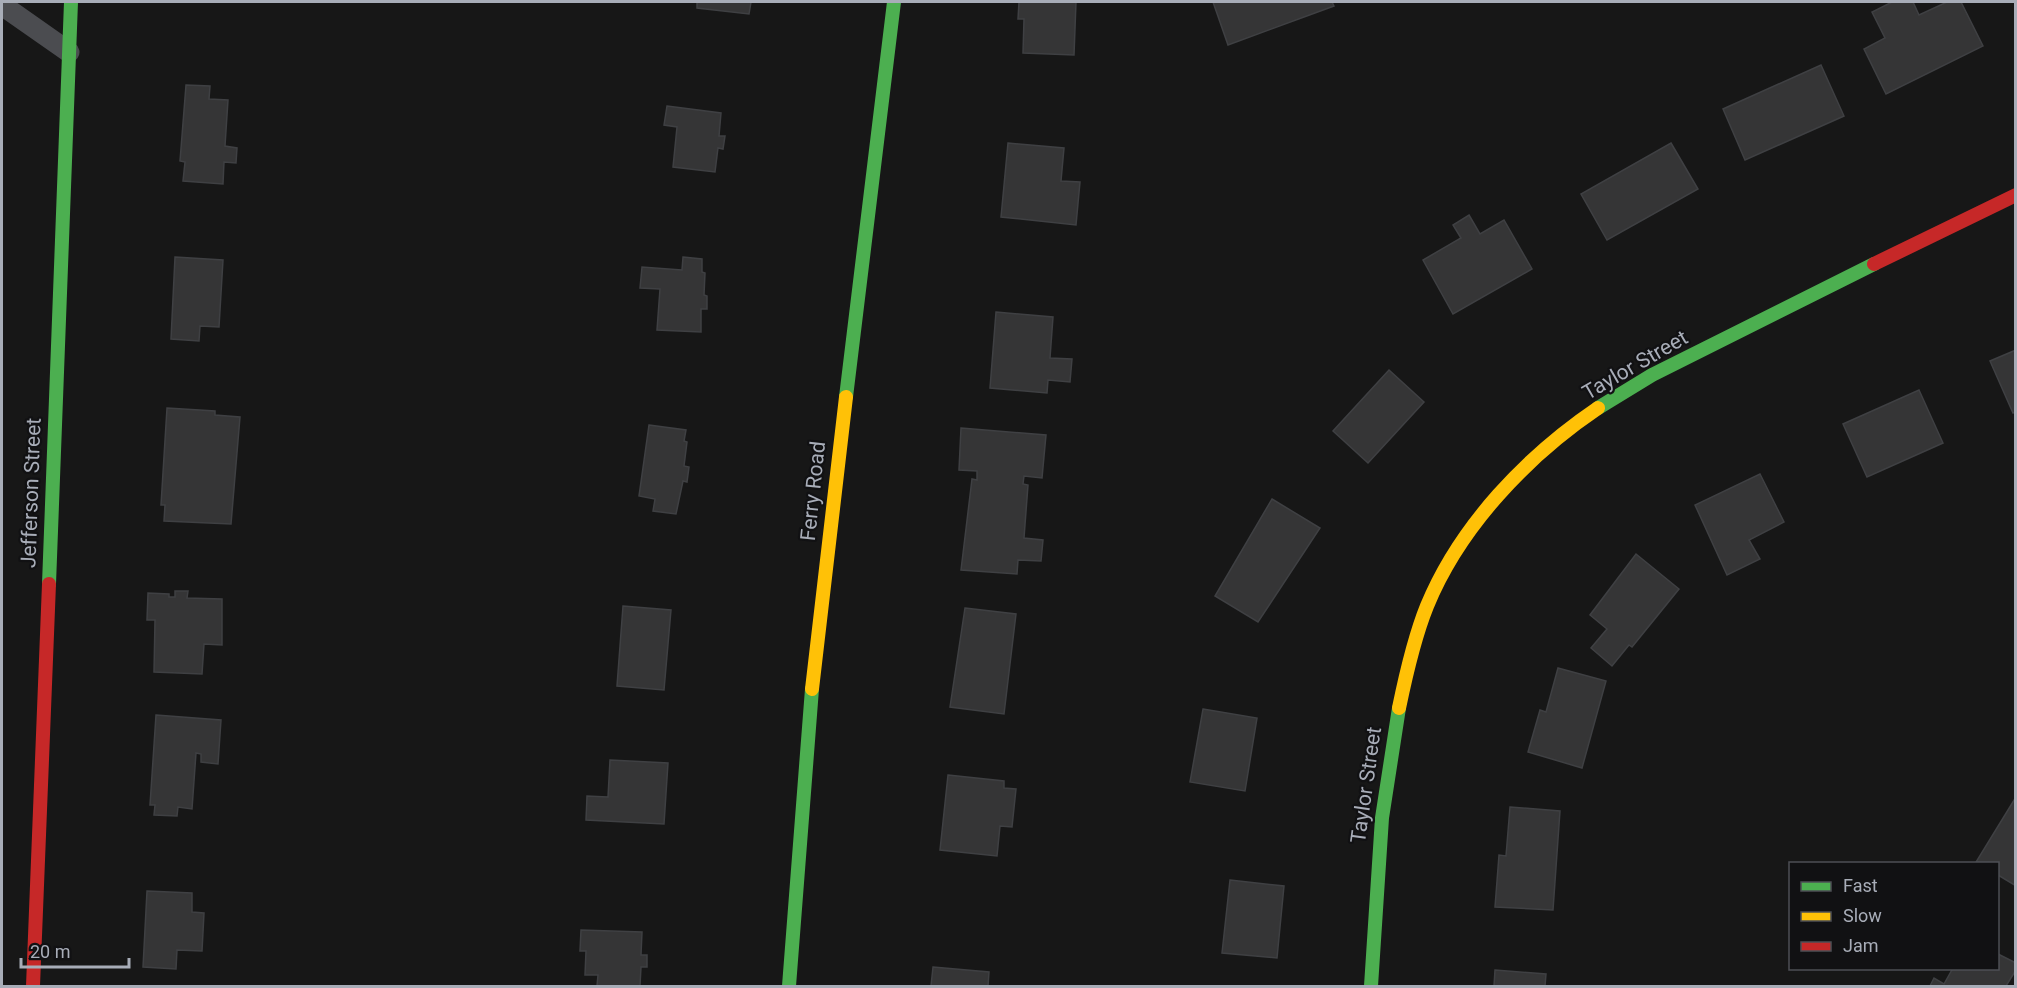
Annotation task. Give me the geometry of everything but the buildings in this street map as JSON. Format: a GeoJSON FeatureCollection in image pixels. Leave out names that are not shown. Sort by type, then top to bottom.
{"type":"FeatureCollection","features":[{"type":"Feature","properties":{"kind":"street","name":"Jefferson Street"},"geometry":{"type":"LineString","coordinates":[[33,987],[71,2]]}},
{"type":"Feature","properties":{"kind":"street","name":"Ferry Road"},"geometry":{"type":"LineString","coordinates":[[789,987],[813,672],[854,313],[894,2]]}},
{"type":"Feature","properties":{"kind":"street","name":"Taylor Street"},"geometry":{"type":"LineString","coordinates":[[1371,987],[1379,837],[1389,750],[1404,683],[1429,600],[1469,534],[1496,500],[1556,439],[1619,394],[1861,269],[2016,195]]}},
{"type":"Feature","properties":{"kind":"lane"},"geometry":{"type":"LineString","coordinates":[[2,5],[69,52]]}},
{"type":"Feature","properties":{"kind":"traffic: fast"},"geometry":{"type":"LineString","coordinates":[[49,584],[71,2]]}},
{"type":"Feature","properties":{"kind":"traffic: fast"},"geometry":{"type":"LineString","coordinates":[[846,397],[894,2]]}},
{"type":"Feature","properties":{"kind":"traffic: fast"},"geometry":{"type":"LineString","coordinates":[[1598,408],[1652,375],[1874,264]]}},
{"type":"Feature","properties":{"kind":"traffic: fast"},"geometry":{"type":"LineString","coordinates":[[789,986],[812,689]]}},
{"type":"Feature","properties":{"kind":"traffic: fast"},"geometry":{"type":"LineString","coordinates":[[1371,986],[1382,818],[1399,708]]}},
{"type":"Feature","properties":{"kind":"traffic: slow"},"geometry":{"type":"LineString","coordinates":[[812,689],[846,397]]}},
{"type":"Feature","properties":{"kind":"traffic: slow"},"geometry":{"type":"LineString","coordinates":[[1399,708],[1422,618],[1441,576],[1458,548],[1498,495],[1521,471],[1546,448],[1598,408]]}},
{"type":"Feature","properties":{"kind":"traffic: jam"},"geometry":{"type":"LineString","coordinates":[[1874,264],[2016,195]]}},
{"type":"Feature","properties":{"kind":"traffic: jam"},"geometry":{"type":"LineString","coordinates":[[33,986],[49,584]]}}]}
